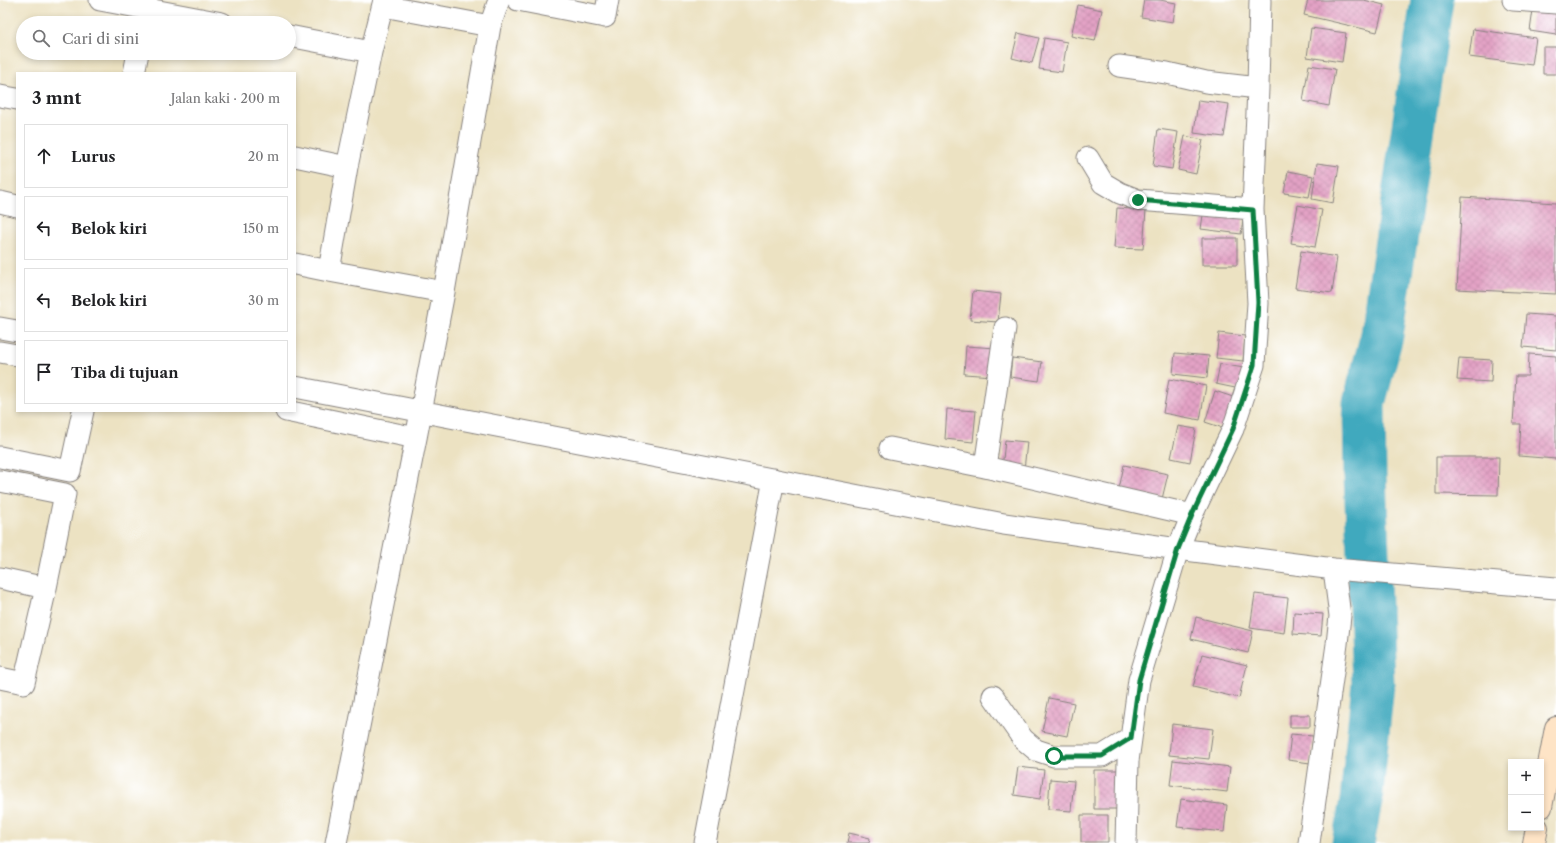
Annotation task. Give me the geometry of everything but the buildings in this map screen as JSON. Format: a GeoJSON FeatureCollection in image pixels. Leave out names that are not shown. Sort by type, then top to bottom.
{"type":"FeatureCollection","features":[{"type":"Feature","properties":{"kind":"main road"},"geometry":{"type":"LineString","coordinates":[[1547,797],[1556,728]]}},
{"type":"Feature","properties":{"kind":"main road"},"geometry":{"type":"LineString","coordinates":[[1534,843],[1536,831]]}},
{"type":"Feature","properties":{"kind":"street"},"geometry":{"type":"LineString","coordinates":[[100,0],[147,11],[178,16]]}},
{"type":"Feature","properties":{"kind":"street"},"geometry":{"type":"LineString","coordinates":[[336,843],[444,292],[490,26],[499,0]]}},
{"type":"Feature","properties":{"kind":"street"},"geometry":{"type":"LineString","coordinates":[[518,0],[605,17],[608,0]]}},
{"type":"Feature","properties":{"kind":"street"},"geometry":{"type":"LineString","coordinates":[[1126,843],[1128,761],[1139,680],[1178,549],[1192,515],[1233,429],[1254,365],[1258,302],[1253,210],[1260,0]]}},
{"type":"Feature","properties":{"kind":"street"},"geometry":{"type":"LineString","coordinates":[[1512,0],[1556,3]]}},
{"type":"Feature","properties":{"kind":"street"},"geometry":{"type":"LineString","coordinates":[[329,271],[347,167],[370,52],[383,3],[490,26]]}},
{"type":"Feature","properties":{"kind":"street"},"geometry":{"type":"LineString","coordinates":[[296,37],[370,52]]}},
{"type":"Feature","properties":{"kind":"street"},"geometry":{"type":"LineString","coordinates":[[134,72],[137,60]]}},
{"type":"Feature","properties":{"kind":"street"},"geometry":{"type":"LineString","coordinates":[[1119,66],[1167,73],[1206,82],[1258,88]]}},
{"type":"Feature","properties":{"kind":"street"},"geometry":{"type":"LineString","coordinates":[[0,96],[16,99]]}},
{"type":"Feature","properties":{"kind":"street"},"geometry":{"type":"LineString","coordinates":[[296,156],[347,167]]}},
{"type":"Feature","properties":{"kind":"street"},"geometry":{"type":"LineString","coordinates":[[1088,158],[1103,183],[1120,194],[1138,200],[1253,210]]}},
{"type":"Feature","properties":{"kind":"street"},"geometry":{"type":"LineString","coordinates":[[0,202],[16,206]]}},
{"type":"Feature","properties":{"kind":"street"},"geometry":{"type":"LineString","coordinates":[[296,264],[444,292]]}},
{"type":"Feature","properties":{"kind":"street"},"geometry":{"type":"LineString","coordinates":[[0,328],[16,332]]}},
{"type":"Feature","properties":{"kind":"street"},"geometry":{"type":"LineString","coordinates":[[985,467],[1005,328]]}},
{"type":"Feature","properties":{"kind":"street"},"geometry":{"type":"LineString","coordinates":[[0,352],[16,355]]}},
{"type":"Feature","properties":{"kind":"street"},"geometry":{"type":"LineString","coordinates":[[296,387],[1004,524],[1178,549],[1338,569],[1556,588]]}},
{"type":"Feature","properties":{"kind":"street"},"geometry":{"type":"LineString","coordinates":[[0,456],[70,471],[83,412]]}},
{"type":"Feature","properties":{"kind":"street"},"geometry":{"type":"LineString","coordinates":[[291,412],[416,438]]}},
{"type":"Feature","properties":{"kind":"street"},"geometry":{"type":"LineString","coordinates":[[890,448],[985,467],[1192,515]]}},
{"type":"Feature","properties":{"kind":"street"},"geometry":{"type":"LineString","coordinates":[[705,843],[774,480]]}},
{"type":"Feature","properties":{"kind":"street"},"geometry":{"type":"LineString","coordinates":[[0,481],[65,494],[46,588],[24,683],[0,678]]}},
{"type":"Feature","properties":{"kind":"street"},"geometry":{"type":"LineString","coordinates":[[1309,843],[1340,616],[1338,569]]}},
{"type":"Feature","properties":{"kind":"street"},"geometry":{"type":"LineString","coordinates":[[0,578],[46,588]]}},
{"type":"Feature","properties":{"kind":"street"},"geometry":{"type":"LineString","coordinates":[[993,696],[1023,739],[1036,750],[1054,756],[1102,756],[1131,738]]}},
{"type":"Feature","properties":{"kind":"waterway"},"geometry":{"type":"LineString","coordinates":[[1353,843],[1361,801],[1373,684],[1365,475],[1364,403],[1382,335],[1432,0]]}},
{"type":"Feature","properties":{"kind":"route"},"geometry":{"type":"LineString","coordinates":[[1054,756],[1102,756],[1131,738],[1139,680],[1178,549],[1192,515],[1233,429],[1254,365],[1258,302],[1253,210],[1138,200]]}}]}
